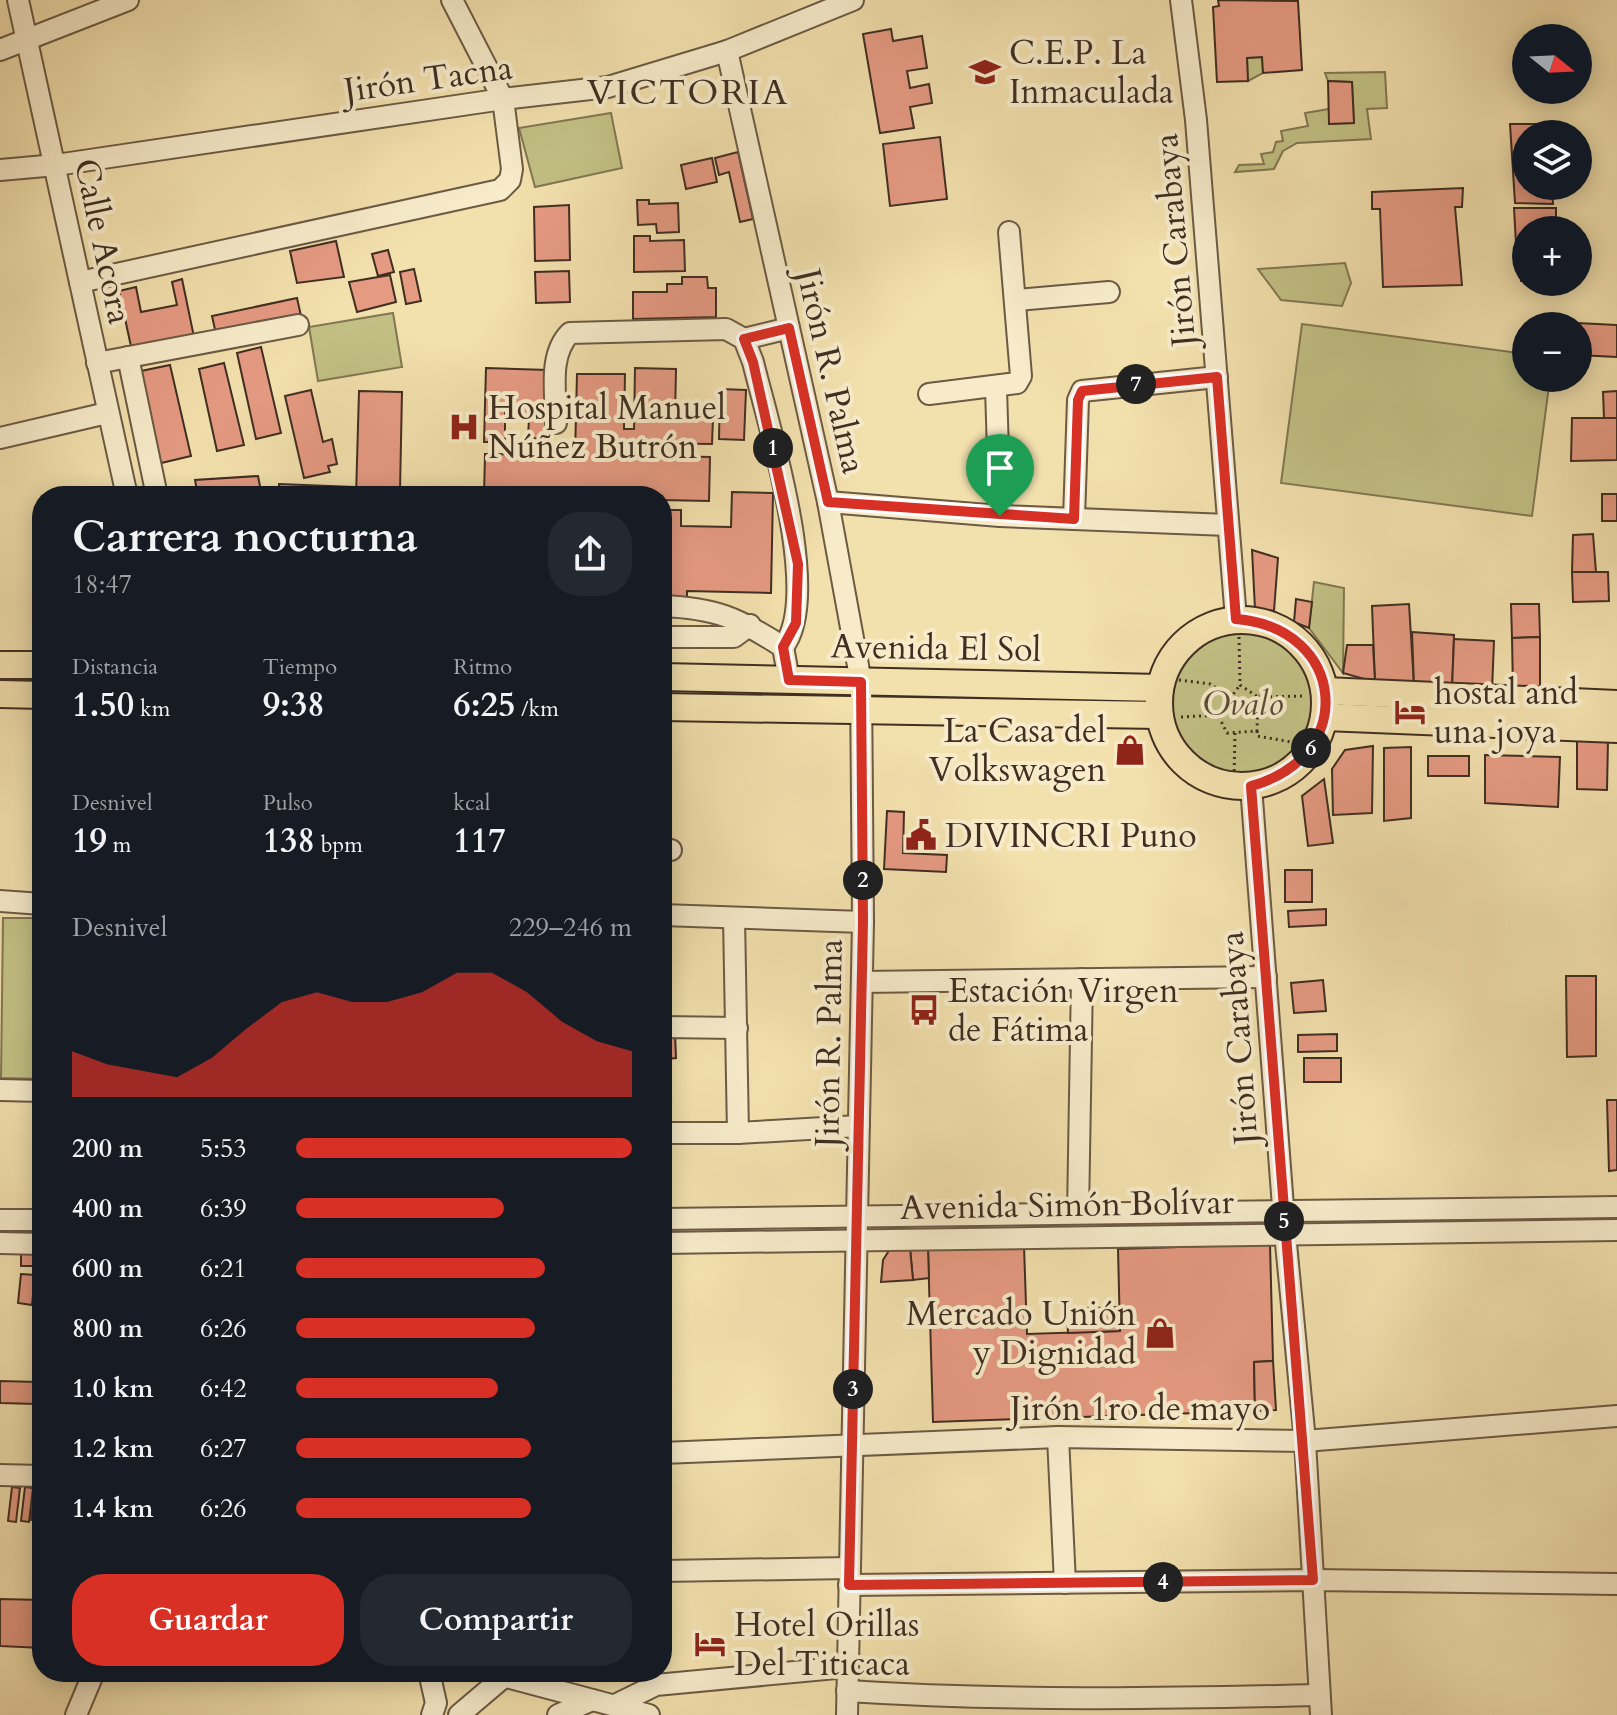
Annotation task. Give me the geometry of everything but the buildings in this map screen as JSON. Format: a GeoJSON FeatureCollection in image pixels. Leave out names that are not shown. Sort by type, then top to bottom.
{"type":"FeatureCollection","features":[{"type":"Feature","properties":{"kind":"main road"},"geometry":{"type":"LineString","coordinates":[[1261,621],[1285,630],[1304,646],[1318,667],[1322,701],[1316,742],[1299,764],[1277,779],[1226,785],[1202,777],[1181,761],[1167,740],[1164,717],[1166,682],[1169,662],[1186,640],[1210,625],[1238,624],[1261,621]]}},
{"type":"Feature","properties":{"kind":"main road"},"geometry":{"type":"LineString","coordinates":[[0,665],[32,665]]}},
{"type":"Feature","properties":{"kind":"main road","name":"Avenida El Sol"},"geometry":{"type":"LineString","coordinates":[[672,677],[861,682],[1166,682]]}},
{"type":"Feature","properties":{"kind":"main road"},"geometry":{"type":"LineString","coordinates":[[0,694],[32,695]]}},
{"type":"Feature","properties":{"kind":"main road"},"geometry":{"type":"LineString","coordinates":[[1322,701],[1617,704]]}},
{"type":"Feature","properties":{"kind":"main road"},"geometry":{"type":"LineString","coordinates":[[1322,701],[1617,729]]}},
{"type":"Feature","properties":{"kind":"main road","name":"Avenida El Sol"},"geometry":{"type":"LineString","coordinates":[[672,707],[1164,717]]}},
{"type":"Feature","properties":{"kind":"street","name":"Calle Acora"},"geometry":{"type":"LineString","coordinates":[[18,0],[125,486]]}},
{"type":"Feature","properties":{"kind":"street"},"geometry":{"type":"LineString","coordinates":[[0,50],[128,0]]}},
{"type":"Feature","properties":{"kind":"street"},"geometry":{"type":"LineString","coordinates":[[80,282],[500,190],[510,180],[512,169],[503,99],[452,0]]}},
{"type":"Feature","properties":{"kind":"street","name":"Jirón Carabaya"},"geometry":{"type":"LineString","coordinates":[[1181,0],[1196,120],[1238,624]]}},
{"type":"Feature","properties":{"kind":"street","name":"Jirón Tacna"},"geometry":{"type":"LineString","coordinates":[[0,170],[56,165],[503,99],[608,87],[727,51],[847,1]]}},
{"type":"Feature","properties":{"kind":"street","name":"Jirón R. Palma"},"geometry":{"type":"LineString","coordinates":[[727,51],[828,502],[861,682],[863,922],[847,1715]]}},
{"type":"Feature","properties":{"kind":"street"},"geometry":{"type":"LineString","coordinates":[[929,394],[996,388],[1017,383],[1021,376],[1009,232]]}},
{"type":"Feature","properties":{"kind":"street"},"geometry":{"type":"LineString","coordinates":[[1017,300],[1109,292]]}},
{"type":"Feature","properties":{"kind":"street"},"geometry":{"type":"LineString","coordinates":[[97,363],[298,325]]}},
{"type":"Feature","properties":{"kind":"street"},"geometry":{"type":"LineString","coordinates":[[556,423],[556,356],[559,343],[570,333],[726,329],[744,339],[789,328]]}},
{"type":"Feature","properties":{"kind":"street"},"geometry":{"type":"LineString","coordinates":[[744,339],[756,377],[798,564],[796,623],[783,647],[789,680]]}},
{"type":"Feature","properties":{"kind":"street"},"geometry":{"type":"LineString","coordinates":[[128,357],[155,486]]}},
{"type":"Feature","properties":{"kind":"street"},"geometry":{"type":"LineString","coordinates":[[1074,519],[1078,400],[1082,391],[1217,377]]}},
{"type":"Feature","properties":{"kind":"street"},"geometry":{"type":"LineString","coordinates":[[996,388],[1000,516]]}},
{"type":"Feature","properties":{"kind":"street"},"geometry":{"type":"LineString","coordinates":[[0,438],[107,413]]}},
{"type":"Feature","properties":{"kind":"street"},"geometry":{"type":"LineString","coordinates":[[828,502],[1000,516],[1228,525]]}},
{"type":"Feature","properties":{"kind":"street"},"geometry":{"type":"LineString","coordinates":[[672,607],[710,609],[750,625],[783,647]]}},
{"type":"Feature","properties":{"kind":"street"},"geometry":{"type":"LineString","coordinates":[[672,637],[734,637],[750,625]]}},
{"type":"Feature","properties":{"kind":"street","name":"Jirón Carabaya"},"geometry":{"type":"LineString","coordinates":[[1243,782],[1266,977],[1283,1211],[1305,1441],[1320,1705]]}},
{"type":"Feature","properties":{"kind":"street"},"geometry":{"type":"LineString","coordinates":[[0,901],[32,903]]}},
{"type":"Feature","properties":{"kind":"street"},"geometry":{"type":"LineString","coordinates":[[672,915],[863,922]]}},
{"type":"Feature","properties":{"kind":"street"},"geometry":{"type":"LineString","coordinates":[[734,918],[738,1133]]}},
{"type":"Feature","properties":{"kind":"street"},"geometry":{"type":"LineString","coordinates":[[862,982],[1266,977]]}},
{"type":"Feature","properties":{"kind":"street"},"geometry":{"type":"LineString","coordinates":[[1078,1213],[1082,979]]}},
{"type":"Feature","properties":{"kind":"street"},"geometry":{"type":"LineString","coordinates":[[672,1027],[737,1028]]}},
{"type":"Feature","properties":{"kind":"street"},"geometry":{"type":"LineString","coordinates":[[0,1090],[32,1091]]}},
{"type":"Feature","properties":{"kind":"street"},"geometry":{"type":"LineString","coordinates":[[672,1133],[738,1133],[859,1126]]}},
{"type":"Feature","properties":{"kind":"street","name":"Avenida Simón Bolívar"},"geometry":{"type":"LineString","coordinates":[[672,1219],[1617,1207]]}},
{"type":"Feature","properties":{"kind":"street"},"geometry":{"type":"LineString","coordinates":[[0,1220],[32,1220]]}},
{"type":"Feature","properties":{"kind":"street","name":"Avenida Simón Bolívar"},"geometry":{"type":"LineString","coordinates":[[672,1243],[1617,1230]]}},
{"type":"Feature","properties":{"kind":"street"},"geometry":{"type":"LineString","coordinates":[[0,1243],[32,1244]]}},
{"type":"Feature","properties":{"kind":"street","name":"Jirón 1ro de mayo"},"geometry":{"type":"LineString","coordinates":[[672,1453],[1058,1437],[1305,1441],[1617,1416]]}},
{"type":"Feature","properties":{"kind":"street"},"geometry":{"type":"LineString","coordinates":[[1058,1437],[1065,1583]]}},
{"type":"Feature","properties":{"kind":"street"},"geometry":{"type":"LineString","coordinates":[[0,1475],[32,1476]]}},
{"type":"Feature","properties":{"kind":"street"},"geometry":{"type":"LineString","coordinates":[[672,1571],[1065,1583],[1313,1580],[1617,1584]]}},
{"type":"Feature","properties":{"kind":"street"},"geometry":{"type":"LineString","coordinates":[[615,1705],[656,1685],[847,1667]]}},
{"type":"Feature","properties":{"kind":"street"},"geometry":{"type":"LineString","coordinates":[[76,1715],[90,1682]]}},
{"type":"Feature","properties":{"kind":"street"},"geometry":{"type":"LineString","coordinates":[[431,1682],[436,1703],[432,1715]]}},
{"type":"Feature","properties":{"kind":"street"},"geometry":{"type":"LineString","coordinates":[[459,1715],[490,1682]]}},
{"type":"Feature","properties":{"kind":"street"},"geometry":{"type":"LineString","coordinates":[[530,1682],[649,1715]]}},
{"type":"Feature","properties":{"kind":"street"},"geometry":{"type":"LineString","coordinates":[[847,1691],[952,1706],[1107,1708],[1320,1705]]}},
{"type":"Feature","properties":{"kind":"street"},"geometry":{"type":"LineString","coordinates":[[558,1715],[592,1700]]}},
{"type":"Feature","properties":{"kind":"path"},"geometry":{"type":"LineString","coordinates":[[1218,715],[1240,685],[1238,624]]}},
{"type":"Feature","properties":{"kind":"path"},"geometry":{"type":"LineString","coordinates":[[1238,624],[1268,634],[1292,648],[1309,670],[1322,701],[1305,744],[1293,758],[1243,782],[1209,770],[1195,761],[1178,742],[1164,717],[1168,693],[1166,682],[1179,661],[1207,635],[1238,624]]}},
{"type":"Feature","properties":{"kind":"path"},"geometry":{"type":"LineString","coordinates":[[1166,682],[1210,684],[1231,697]]}},
{"type":"Feature","properties":{"kind":"path"},"geometry":{"type":"LineString","coordinates":[[1240,685],[1258,697],[1322,701]]}},
{"type":"Feature","properties":{"kind":"path"},"geometry":{"type":"LineString","coordinates":[[1258,697],[1257,736],[1305,744]]}},
{"type":"Feature","properties":{"kind":"path"},"geometry":{"type":"LineString","coordinates":[[1164,717],[1218,715]]}},
{"type":"Feature","properties":{"kind":"path"},"geometry":{"type":"LineString","coordinates":[[1218,715],[1227,733],[1257,731]]}},
{"type":"Feature","properties":{"kind":"path"},"geometry":{"type":"LineString","coordinates":[[1235,733],[1243,782]]}},
{"type":"Feature","properties":{"kind":"green space"},"geometry":{"type":"Polygon","coordinates":[[[1262,57],[1263,73],[1248,81],[1247,58],[1262,57]]]}},
{"type":"Feature","properties":{"kind":"green space"},"geometry":{"type":"Polygon","coordinates":[[[1385,72],[1387,108],[1367,109],[1371,139],[1297,143],[1283,151],[1274,169],[1235,172],[1239,165],[1264,164],[1261,154],[1273,152],[1276,142],[1283,141],[1281,131],[1308,126],[1305,113],[1329,109],[1330,124],[1354,123],[1352,82],[1328,81],[1325,73],[1385,72]]]}},
{"type":"Feature","properties":{"kind":"green space"},"geometry":{"type":"Polygon","coordinates":[[[611,113],[622,168],[535,187],[519,128],[611,113]]]}},
{"type":"Feature","properties":{"kind":"green space"},"geometry":{"type":"Polygon","coordinates":[[[1345,263],[1351,283],[1342,306],[1281,300],[1258,269],[1345,263]]]}},
{"type":"Feature","properties":{"kind":"green space"},"geometry":{"type":"Polygon","coordinates":[[[393,313],[402,367],[318,381],[309,327],[393,313]]]}},
{"type":"Feature","properties":{"kind":"green space"},"geometry":{"type":"Polygon","coordinates":[[[1302,324],[1512,352],[1512,392],[1548,392],[1532,516],[1281,483],[1302,324]]]}},
{"type":"Feature","properties":{"kind":"green space"},"geometry":{"type":"Polygon","coordinates":[[[1314,582],[1344,588],[1343,673],[1309,628],[1314,582]]]}},
{"type":"Feature","properties":{"kind":"green space","name":"Ovalo"},"geometry":{"type":"Polygon","coordinates":[[[1242,630],[1270,635],[1295,651],[1311,676],[1316,704],[1311,732],[1295,757],[1270,773],[1242,778],[1214,773],[1189,757],[1173,732],[1168,704],[1173,676],[1189,651],[1214,635],[1242,630]]]}},
{"type":"Feature","properties":{"kind":"green space"},"geometry":{"type":"Polygon","coordinates":[[[3,918],[32,918],[32,1079],[1,1078],[3,918]]]}},
{"type":"Feature","properties":{"kind":"place","name":"C.E.P. La Inmaculada"},"geometry":{"type":"Point","coordinates":[985,72]}},
{"type":"Feature","properties":{"kind":"place","name":"Hospital Manuel Núñez Butrón"},"geometry":{"type":"Point","coordinates":[464,427]}},
{"type":"Feature","properties":{"kind":"place","name":"hostal and una joya"},"geometry":{"type":"Point","coordinates":[1410,712]}},
{"type":"Feature","properties":{"kind":"place","name":"La Casa del Volkswagen"},"geometry":{"type":"Point","coordinates":[1130,750]}},
{"type":"Feature","properties":{"kind":"place","name":"DIVINCRI Puno"},"geometry":{"type":"Point","coordinates":[921,835]}},
{"type":"Feature","properties":{"kind":"place","name":"Estación Virgen de Fátima"},"geometry":{"type":"Point","coordinates":[924,1010]}},
{"type":"Feature","properties":{"kind":"place","name":"Mercado Unión y Dignidad"},"geometry":{"type":"Point","coordinates":[1160,1333]}},
{"type":"Feature","properties":{"kind":"place","name":"Hotel Orillas Del Titicaca"},"geometry":{"type":"Point","coordinates":[710,1644]}},
{"type":"Feature","properties":{"kind":"district","name":"VICTORIA"},"geometry":{"type":"Point","coordinates":[688,91]}},
{"type":"Feature","properties":{"kind":"route"},"geometry":{"type":"LineString","coordinates":[[789,328],[828,502],[1000,516],[1074,519],[1078,400],[1082,391],[1217,377],[1236,619],[1261,621],[1285,630],[1304,646],[1318,667],[1325,691],[1325,717],[1316,742],[1299,764],[1277,779],[1251,786],[1285,1233],[1305,1441],[1313,1580],[849,1585],[863,922],[861,682],[789,680],[788,661],[783,647],[796,623],[798,564],[753,362],[744,339],[789,328]]}}]}
